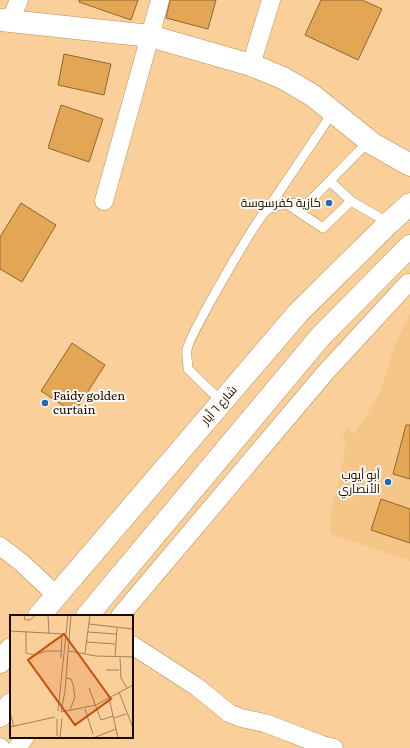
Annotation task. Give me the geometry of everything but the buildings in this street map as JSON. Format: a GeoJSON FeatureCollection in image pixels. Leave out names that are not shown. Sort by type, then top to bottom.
{"type":"FeatureCollection","features":[{"type":"Feature","properties":{"kind":"main road"},"geometry":{"type":"LineString","coordinates":[[5,21],[150,36],[251,65],[283,78],[312,95],[371,142],[410,164]]}},
{"type":"Feature","properties":{"kind":"main road"},"geometry":{"type":"LineString","coordinates":[[371,142],[390,148],[410,146]]}},
{"type":"Feature","properties":{"kind":"main road","name":"شارع ٦ أيار"},"geometry":{"type":"LineString","coordinates":[[40,615],[298,312],[388,223],[410,204]]}},
{"type":"Feature","properties":{"kind":"main road"},"geometry":{"type":"LineString","coordinates":[[88,615],[321,336],[410,246]]}},
{"type":"Feature","properties":{"kind":"main road"},"geometry":{"type":"LineString","coordinates":[[0,662],[10,650]]}},
{"type":"Feature","properties":{"kind":"main road"},"geometry":{"type":"LineString","coordinates":[[0,716],[10,705]]}},
{"type":"Feature","properties":{"kind":"street"},"geometry":{"type":"LineString","coordinates":[[5,21],[19,0]]}},
{"type":"Feature","properties":{"kind":"street"},"geometry":{"type":"LineString","coordinates":[[104,201],[160,0]]}},
{"type":"Feature","properties":{"kind":"street"},"geometry":{"type":"LineString","coordinates":[[251,65],[271,0]]}},
{"type":"Feature","properties":{"kind":"street"},"geometry":{"type":"LineString","coordinates":[[121,615],[325,373],[408,282]]}},
{"type":"Feature","properties":{"kind":"street"},"geometry":{"type":"LineString","coordinates":[[0,546],[22,563],[56,595]]}},
{"type":"Feature","properties":{"kind":"street"},"geometry":{"type":"LineString","coordinates":[[133,646],[197,687],[229,714],[265,723],[322,745],[334,748]]}},
{"type":"Feature","properties":{"kind":"street"},"geometry":{"type":"LineString","coordinates":[[17,748],[24,738]]}},
{"type":"Feature","properties":{"kind":"lane"},"geometry":{"type":"LineString","coordinates":[[222,402],[188,369],[187,350],[200,320],[254,228],[333,112]]}},
{"type":"Feature","properties":{"kind":"lane"},"geometry":{"type":"LineString","coordinates":[[267,210],[287,204],[308,202],[371,142]]}},
{"type":"Feature","properties":{"kind":"lane"},"geometry":{"type":"LineString","coordinates":[[330,181],[351,200],[388,223]]}},
{"type":"Feature","properties":{"kind":"lane"},"geometry":{"type":"LineString","coordinates":[[287,204],[323,228],[351,200]]}},
{"type":"Feature","properties":{"kind":"shaded area"},"geometry":{"type":"Polygon","coordinates":[[[410,313],[410,561],[331,534],[330,517],[343,463],[346,442],[342,436],[349,428],[354,435],[381,391],[394,347],[410,313]]]}},
{"type":"Feature","properties":{"kind":"place","name":"كازية كفرسوسة"},"geometry":{"type":"Point","coordinates":[329,203]}},
{"type":"Feature","properties":{"kind":"place","name":"Faidy golden curtain"},"geometry":{"type":"Point","coordinates":[45,403]}},
{"type":"Feature","properties":{"kind":"place","name":"أبو أيوب الأنصاري"},"geometry":{"type":"Point","coordinates":[388,482]}}]}
